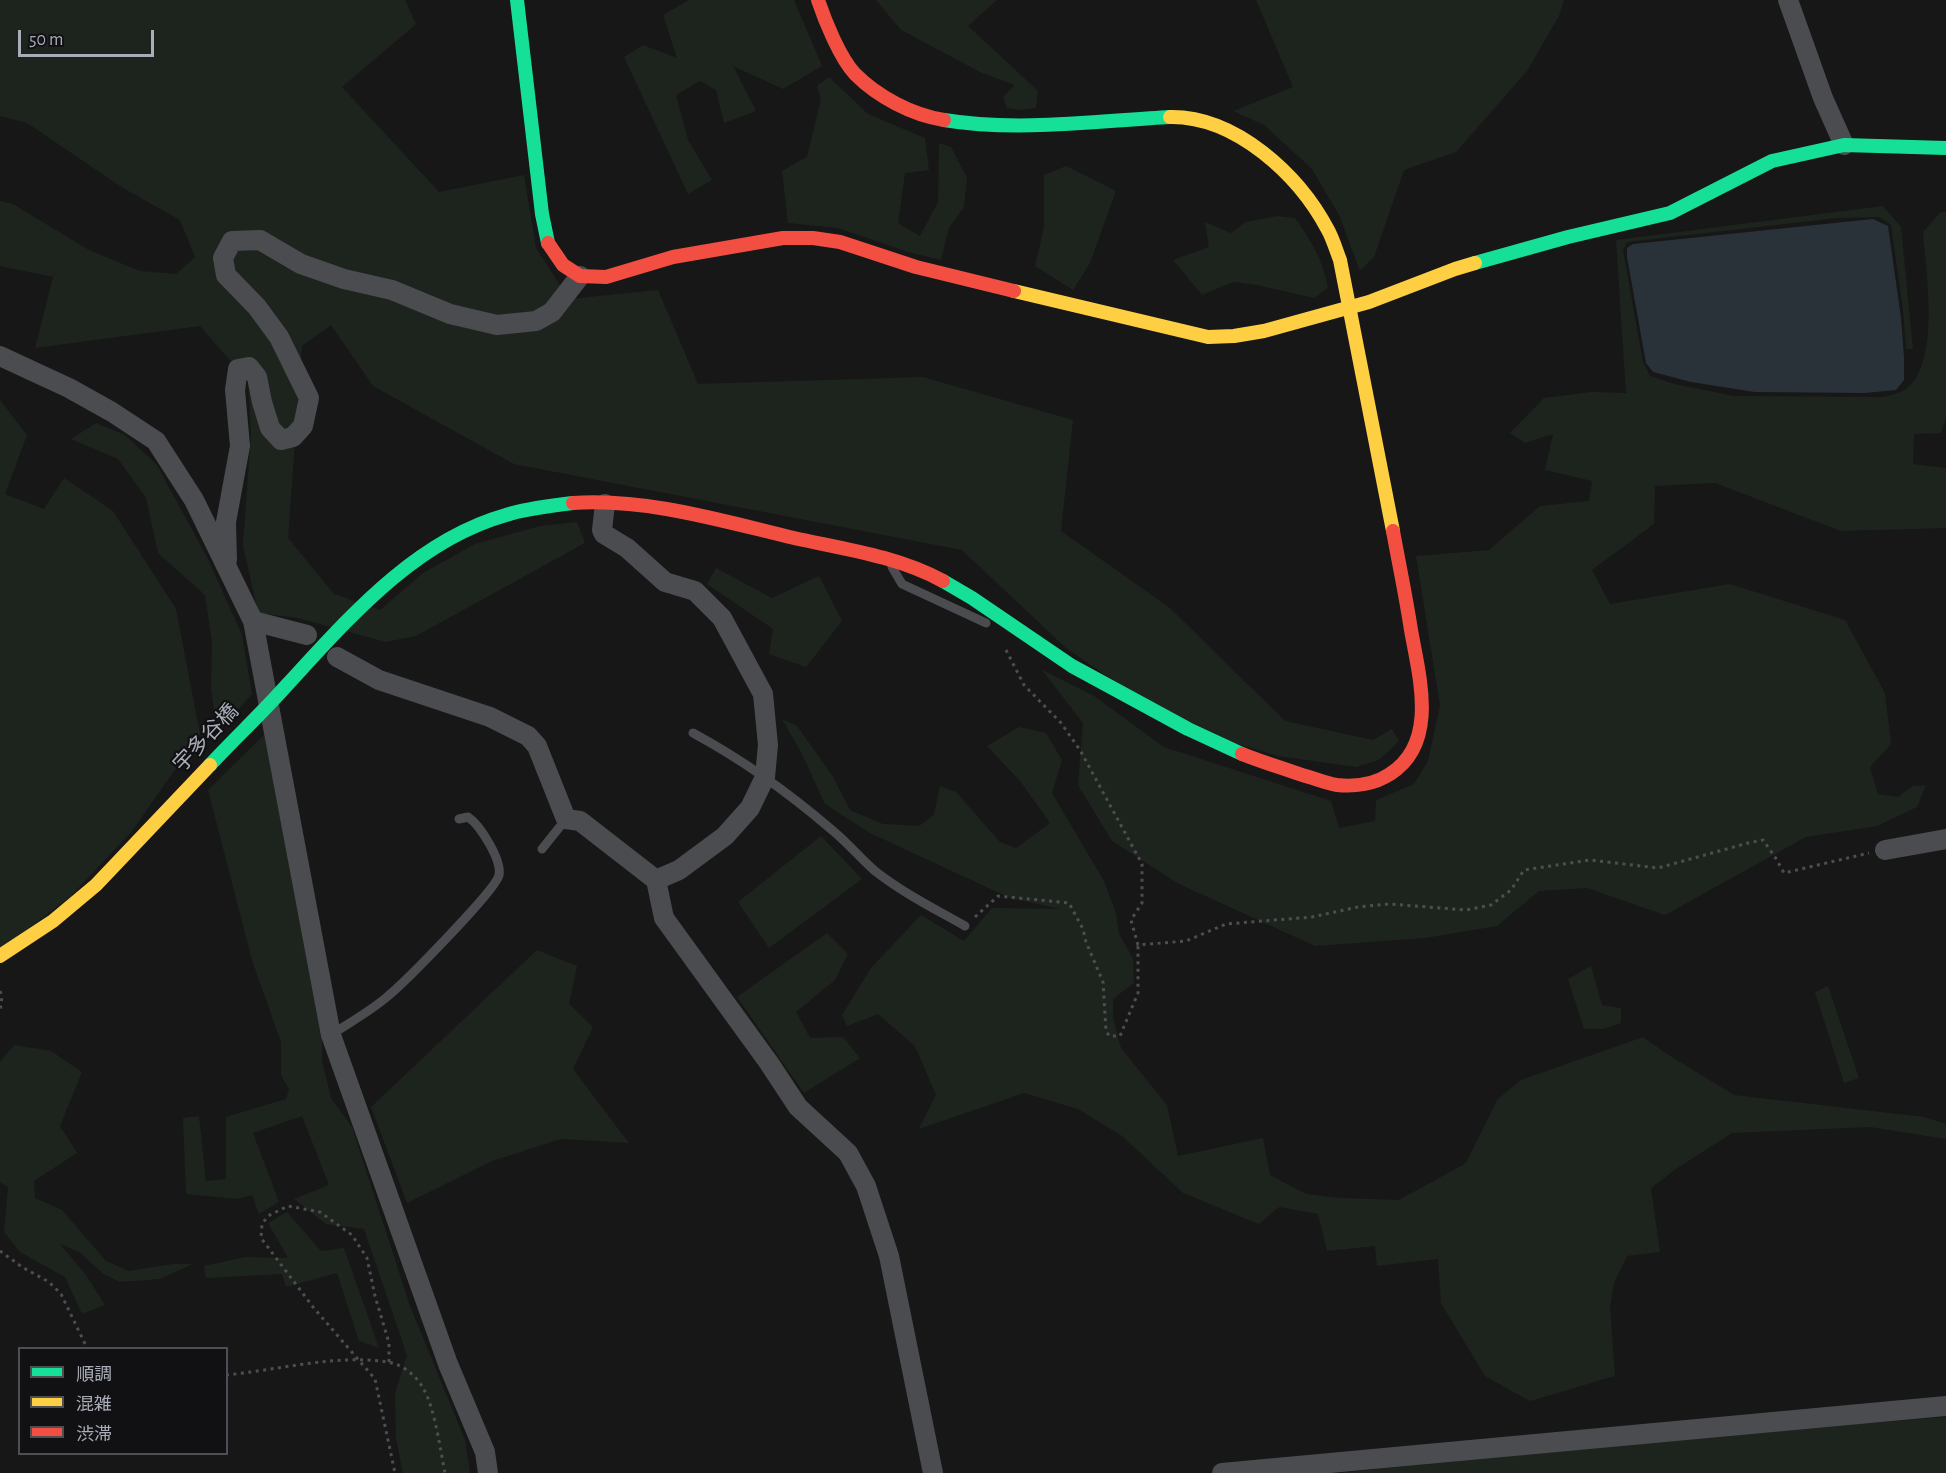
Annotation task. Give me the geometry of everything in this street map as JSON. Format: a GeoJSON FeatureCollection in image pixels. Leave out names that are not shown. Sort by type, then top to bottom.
{"type":"FeatureCollection","features":[{"type":"Feature","properties":{"kind":"street"},"geometry":{"type":"LineString","coordinates":[[517,0],[542,214],[548,244],[563,265],[580,276],[606,277],[673,257],[783,238],[813,238],[840,242],[916,267],[1208,337],[1234,336],[1264,331],[1369,302],[1455,269],[1568,237],[1670,213],[1772,161],[1844,145],[1946,148]]}},
{"type":"Feature","properties":{"kind":"street","name":"宇多谷橋"},"geometry":{"type":"LineString","coordinates":[[0,956],[53,921],[96,885],[364,602],[430,551],[480,524],[533,508],[567,504],[605,504],[658,509],[888,559],[923,571],[967,594],[1055,656],[1200,736],[1275,767],[1339,785],[1372,784],[1401,767],[1413,751],[1419,736],[1423,696],[1405,591],[1340,260],[1328,230],[1311,204],[1272,161],[1246,140],[1232,131],[1198,119],[1174,117],[1016,125],[968,124],[929,118],[888,100],[855,73],[828,29],[818,0]]}},
{"type":"Feature","properties":{"kind":"street"},"geometry":{"type":"LineString","coordinates":[[1788,0],[1823,98],[1844,145]]}},
{"type":"Feature","properties":{"kind":"street"},"geometry":{"type":"LineString","coordinates":[[227,566],[226,522],[240,446],[235,390],[238,369],[249,367],[257,377],[270,428],[281,440],[293,438],[303,426],[309,398],[279,337],[257,307],[226,275],[224,258],[232,241],[260,240],[301,264],[344,279],[392,290],[450,314],[497,325],[536,321],[552,312],[580,276]]}},
{"type":"Feature","properties":{"kind":"street"},"geometry":{"type":"LineString","coordinates":[[0,356],[69,388],[112,412],[156,441],[195,500],[253,621],[265,709],[331,1035],[448,1364],[485,1452],[488,1473]]}},
{"type":"Feature","properties":{"kind":"street"},"geometry":{"type":"LineString","coordinates":[[605,504],[602,530],[604,534],[627,548],[665,582],[695,591],[722,618],[763,694],[768,745],[765,777],[750,808],[725,836],[679,870],[656,880]]}},
{"type":"Feature","properties":{"kind":"street"},"geometry":{"type":"LineString","coordinates":[[253,621],[307,635]]}},
{"type":"Feature","properties":{"kind":"street"},"geometry":{"type":"LineString","coordinates":[[337,657],[379,680],[490,717],[528,736],[537,746],[566,819],[580,821],[656,880],[664,918],[798,1107],[848,1154],[866,1186],[889,1256],[933,1473]]}},
{"type":"Feature","properties":{"kind":"street"},"geometry":{"type":"LineString","coordinates":[[1885,850],[1946,838]]}},
{"type":"Feature","properties":{"kind":"street"},"geometry":{"type":"LineString","coordinates":[[1221,1473],[1946,1406]]}},
{"type":"Feature","properties":{"kind":"lane"},"geometry":{"type":"LineString","coordinates":[[888,559],[902,584],[986,623]]}},
{"type":"Feature","properties":{"kind":"lane"},"geometry":{"type":"LineString","coordinates":[[693,733],[728,752],[765,777],[833,830],[876,871],[916,899],[965,926]]}},
{"type":"Feature","properties":{"kind":"lane"},"geometry":{"type":"LineString","coordinates":[[331,1035],[387,997],[458,926],[499,876],[499,862],[476,822],[468,817],[459,819]]}},
{"type":"Feature","properties":{"kind":"lane"},"geometry":{"type":"LineString","coordinates":[[542,849],[566,819]]}},
{"type":"Feature","properties":{"kind":"path"},"geometry":{"type":"LineString","coordinates":[[965,926],[998,896],[1069,903],[1083,929],[1102,982],[1106,1030],[1109,1036],[1120,1036],[1138,993],[1138,945],[1131,920],[1142,903],[1142,864],[1080,750],[1061,723],[1023,685],[1005,648]]}},
{"type":"Feature","properties":{"kind":"path"},"geometry":{"type":"LineString","coordinates":[[1138,945],[1186,942],[1226,924],[1312,917],[1368,906],[1389,904],[1466,910],[1491,904],[1511,890],[1524,870],[1590,860],[1658,868],[1762,840],[1784,873],[1885,850]]}},
{"type":"Feature","properties":{"kind":"path"},"geometry":{"type":"LineString","coordinates":[[0,991],[2,996],[0,1012]]}},
{"type":"Feature","properties":{"kind":"path"},"geometry":{"type":"LineString","coordinates":[[389,1362],[389,1343],[367,1258],[352,1235],[320,1212],[288,1206],[268,1216],[262,1224],[261,1238],[312,1307],[375,1380],[395,1473]]}},
{"type":"Feature","properties":{"kind":"path"},"geometry":{"type":"LineString","coordinates":[[0,1251],[22,1267],[50,1282],[61,1294],[87,1347]]}},
{"type":"Feature","properties":{"kind":"path"},"geometry":{"type":"LineString","coordinates":[[228,1375],[340,1359],[389,1362],[408,1370],[423,1388],[431,1411],[445,1473]]}},
{"type":"Feature","properties":{"kind":"shaded area"},"geometry":{"type":"Polygon","coordinates":[[[0,0],[405,0],[416,24],[342,87],[439,192],[524,175],[536,248],[569,299],[658,290],[698,384],[923,377],[1073,420],[1061,531],[1170,608],[1285,721],[1373,740],[1392,729],[1399,741],[1379,760],[1356,767],[1278,756],[1181,727],[1066,648],[962,550],[514,464],[373,386],[331,325],[302,346],[288,538],[334,594],[380,610],[423,573],[475,544],[540,526],[577,522],[585,543],[416,636],[386,642],[298,618],[258,613],[243,545],[251,433],[248,381],[200,326],[35,348],[53,277],[0,266],[0,201],[13,204],[89,250],[140,271],[176,274],[195,257],[180,220],[123,188],[27,123],[0,116],[0,0]]]}},
{"type":"Feature","properties":{"kind":"shaded area"},"geometry":{"type":"Polygon","coordinates":[[[689,0],[794,0],[822,66],[783,89],[733,66],[756,111],[724,123],[716,90],[700,81],[676,95],[688,140],[712,180],[688,194],[624,57],[643,45],[677,58],[663,15],[689,0]]]}},
{"type":"Feature","properties":{"kind":"shaded area"},"geometry":{"type":"Polygon","coordinates":[[[876,0],[997,0],[968,26],[1038,91],[1036,108],[1021,110],[1007,108],[1003,97],[1015,85],[982,73],[901,30],[876,0]]]}},
{"type":"Feature","properties":{"kind":"shaded area"},"geometry":{"type":"Polygon","coordinates":[[[1256,0],[1564,0],[1559,16],[1527,71],[1456,152],[1404,170],[1374,257],[1360,271],[1339,215],[1312,169],[1264,125],[1233,111],[1293,87],[1256,0]]]}},
{"type":"Feature","properties":{"kind":"shaded area"},"geometry":{"type":"Polygon","coordinates":[[[829,77],[868,114],[925,138],[929,170],[905,173],[898,223],[920,236],[938,202],[939,143],[951,147],[967,178],[964,207],[949,228],[941,260],[908,252],[838,228],[788,223],[782,171],[807,157],[821,99],[817,86],[829,77]]]}},
{"type":"Feature","properties":{"kind":"shaded area"},"geometry":{"type":"Polygon","coordinates":[[[1066,166],[1116,191],[1090,263],[1073,290],[1035,266],[1044,227],[1044,175],[1066,166]]]}},
{"type":"Feature","properties":{"kind":"shaded area"},"geometry":{"type":"Polygon","coordinates":[[[1883,206],[1901,227],[1913,349],[1906,349],[1891,225],[1879,217],[1837,218],[1627,242],[1623,250],[1643,362],[1650,376],[1674,384],[1734,396],[1884,397],[1904,390],[1917,376],[1924,359],[1928,338],[1928,292],[1923,232],[1941,212],[1946,212],[1946,418],[1941,433],[1914,434],[1913,464],[1946,468],[1946,528],[1841,531],[1715,483],[1655,486],[1654,524],[1592,570],[1610,604],[1730,584],[1845,620],[1885,693],[1891,744],[1870,767],[1878,794],[1898,797],[1913,786],[1926,785],[1917,807],[1877,826],[1806,837],[1665,915],[1587,888],[1539,891],[1497,926],[1425,938],[1315,946],[1179,884],[1112,841],[1078,785],[1083,723],[1042,670],[1094,696],[1164,747],[1331,801],[1339,828],[1375,821],[1376,800],[1414,784],[1428,761],[1440,705],[1416,556],[1489,550],[1540,506],[1589,501],[1592,481],[1545,470],[1553,434],[1525,443],[1510,433],[1544,398],[1592,392],[1626,393],[1616,240],[1883,206]]]}},
{"type":"Feature","properties":{"kind":"shaded area"},"geometry":{"type":"Polygon","coordinates":[[[1277,216],[1295,218],[1320,259],[1328,288],[1314,298],[1233,282],[1202,295],[1173,260],[1209,247],[1205,222],[1231,233],[1246,222],[1277,216]]]}},
{"type":"Feature","properties":{"kind":"shaded area"},"geometry":{"type":"Polygon","coordinates":[[[1873,219],[1888,226],[1901,318],[1904,380],[1896,390],[1865,393],[1755,392],[1691,382],[1653,372],[1646,363],[1627,257],[1627,248],[1633,244],[1873,219]]]}},
{"type":"Feature","properties":{"kind":"shaded area"},"geometry":{"type":"Polygon","coordinates":[[[0,400],[27,435],[5,494],[44,509],[64,478],[113,511],[176,609],[200,734],[132,831],[70,897],[0,950],[0,400]]]}},
{"type":"Feature","properties":{"kind":"shaded area"},"geometry":{"type":"Polygon","coordinates":[[[96,423],[125,435],[157,465],[208,559],[242,635],[252,694],[217,733],[211,688],[212,643],[205,595],[158,553],[146,498],[118,459],[71,439],[96,423]]]}},
{"type":"Feature","properties":{"kind":"shaded area"},"geometry":{"type":"Polygon","coordinates":[[[716,568],[772,598],[819,576],[842,621],[806,667],[769,654],[773,629],[707,584],[716,568]]]}},
{"type":"Feature","properties":{"kind":"shaded area"},"geometry":{"type":"Polygon","coordinates":[[[782,719],[797,726],[832,775],[850,810],[883,824],[919,826],[934,815],[940,786],[956,792],[1000,842],[1016,848],[1050,823],[1020,781],[987,746],[1019,727],[1046,733],[1062,760],[1052,793],[1104,881],[1116,913],[1119,934],[1133,958],[1134,983],[1113,999],[1113,1018],[1121,1048],[1167,1105],[1178,1156],[1263,1138],[1270,1175],[1306,1194],[1339,1198],[1399,1200],[1466,1163],[1498,1099],[1521,1080],[1643,1037],[1734,1095],[1924,1117],[1946,1124],[1946,1139],[1870,1127],[1732,1133],[1651,1188],[1660,1252],[1627,1256],[1614,1283],[1610,1306],[1615,1376],[1530,1401],[1485,1376],[1441,1303],[1438,1259],[1377,1266],[1375,1246],[1327,1251],[1318,1214],[1279,1207],[1259,1224],[1183,1193],[1122,1136],[1078,1109],[1024,1093],[919,1129],[936,1095],[915,1046],[878,1014],[847,1026],[842,1015],[871,968],[921,915],[964,941],[992,908],[1060,909],[1010,898],[870,833],[825,804],[802,754],[782,719]]]}},
{"type":"Feature","properties":{"kind":"shaded area"},"geometry":{"type":"Polygon","coordinates":[[[269,730],[322,1034],[322,1060],[331,1098],[352,1127],[410,1306],[465,1440],[470,1473],[403,1473],[396,1439],[395,1393],[407,1355],[364,1229],[326,1224],[294,1199],[329,1185],[302,1116],[253,1133],[279,1202],[259,1214],[252,1195],[238,1199],[186,1194],[183,1118],[199,1116],[206,1181],[226,1179],[226,1117],[286,1099],[289,1089],[281,1075],[281,1042],[252,960],[208,790],[269,730]]]}},
{"type":"Feature","properties":{"kind":"shaded area"},"geometry":{"type":"Polygon","coordinates":[[[821,836],[862,879],[769,948],[738,902],[821,836]]]}},
{"type":"Feature","properties":{"kind":"shaded area"},"geometry":{"type":"Polygon","coordinates":[[[827,933],[848,954],[835,980],[796,1012],[810,1038],[843,1037],[860,1058],[804,1093],[737,997],[827,933]]]}},
{"type":"Feature","properties":{"kind":"shaded area"},"geometry":{"type":"Polygon","coordinates":[[[537,950],[577,966],[569,1004],[593,1027],[573,1069],[629,1143],[561,1139],[492,1161],[407,1203],[371,1107],[537,950]]]}},
{"type":"Feature","properties":{"kind":"shaded area"},"geometry":{"type":"Polygon","coordinates":[[[1591,966],[1602,1005],[1621,1008],[1621,1023],[1603,1029],[1584,1029],[1568,979],[1591,966]]]}},
{"type":"Feature","properties":{"kind":"shaded area"},"geometry":{"type":"Polygon","coordinates":[[[1828,986],[1859,1078],[1844,1083],[1815,992],[1828,986]]]}},
{"type":"Feature","properties":{"kind":"shaded area"},"geometry":{"type":"Polygon","coordinates":[[[14,1045],[51,1051],[82,1072],[60,1126],[77,1153],[34,1181],[35,1198],[62,1210],[106,1261],[129,1271],[173,1264],[193,1264],[160,1279],[120,1282],[103,1274],[81,1253],[60,1244],[86,1275],[105,1305],[82,1314],[65,1277],[20,1252],[4,1232],[8,1187],[0,1182],[0,1062],[14,1045]]]}},
{"type":"Feature","properties":{"kind":"shaded area"},"geometry":{"type":"Polygon","coordinates":[[[287,1212],[321,1251],[344,1248],[379,1348],[359,1341],[337,1273],[286,1287],[282,1274],[206,1278],[204,1266],[245,1257],[288,1258],[268,1223],[287,1212]]]}},
{"type":"Feature","properties":{"kind":"shaded area"},"geometry":{"type":"Polygon","coordinates":[[[1946,1417],[1946,1473],[1340,1473],[1710,1435],[1946,1417]]]}},
{"type":"Feature","properties":{"kind":"traffic: fast"},"geometry":{"type":"LineString","coordinates":[[517,0],[542,214],[548,243]]}},
{"type":"Feature","properties":{"kind":"traffic: fast"},"geometry":{"type":"LineString","coordinates":[[944,120],[1028,125],[1170,117]]}},
{"type":"Feature","properties":{"kind":"traffic: fast"},"geometry":{"type":"LineString","coordinates":[[1475,263],[1568,237],[1670,213],[1772,161],[1844,145],[1946,148]]}},
{"type":"Feature","properties":{"kind":"traffic: fast"},"geometry":{"type":"LineString","coordinates":[[210,765],[359,609],[412,563],[442,543],[473,527],[506,515],[573,503]]}},
{"type":"Feature","properties":{"kind":"traffic: fast"},"geometry":{"type":"LineString","coordinates":[[943,581],[1072,666],[1188,729],[1242,754]]}},
{"type":"Feature","properties":{"kind":"traffic: slow"},"geometry":{"type":"LineString","coordinates":[[1170,117],[1195,119],[1218,126],[1263,152],[1300,189],[1316,209],[1328,230],[1340,260],[1393,531]]}},
{"type":"Feature","properties":{"kind":"traffic: slow"},"geometry":{"type":"LineString","coordinates":[[1014,291],[1208,337],[1234,336],[1264,331],[1369,302],[1475,263]]}},
{"type":"Feature","properties":{"kind":"traffic: slow"},"geometry":{"type":"LineString","coordinates":[[0,956],[53,921],[96,885],[210,765]]}},
{"type":"Feature","properties":{"kind":"traffic: jam"},"geometry":{"type":"LineString","coordinates":[[818,0],[839,49],[855,74],[896,104],[920,114],[944,120]]}},
{"type":"Feature","properties":{"kind":"traffic: jam"},"geometry":{"type":"LineString","coordinates":[[548,243],[563,265],[580,276],[606,277],[673,257],[783,238],[813,238],[840,242],[916,267],[1014,291]]}},
{"type":"Feature","properties":{"kind":"traffic: jam"},"geometry":{"type":"LineString","coordinates":[[573,503],[629,504],[684,512],[889,559],[943,581]]}},
{"type":"Feature","properties":{"kind":"traffic: jam"},"geometry":{"type":"LineString","coordinates":[[1242,754],[1302,775],[1344,786],[1378,780],[1390,774],[1405,761],[1415,745],[1420,727],[1421,688],[1393,531]]}}]}
